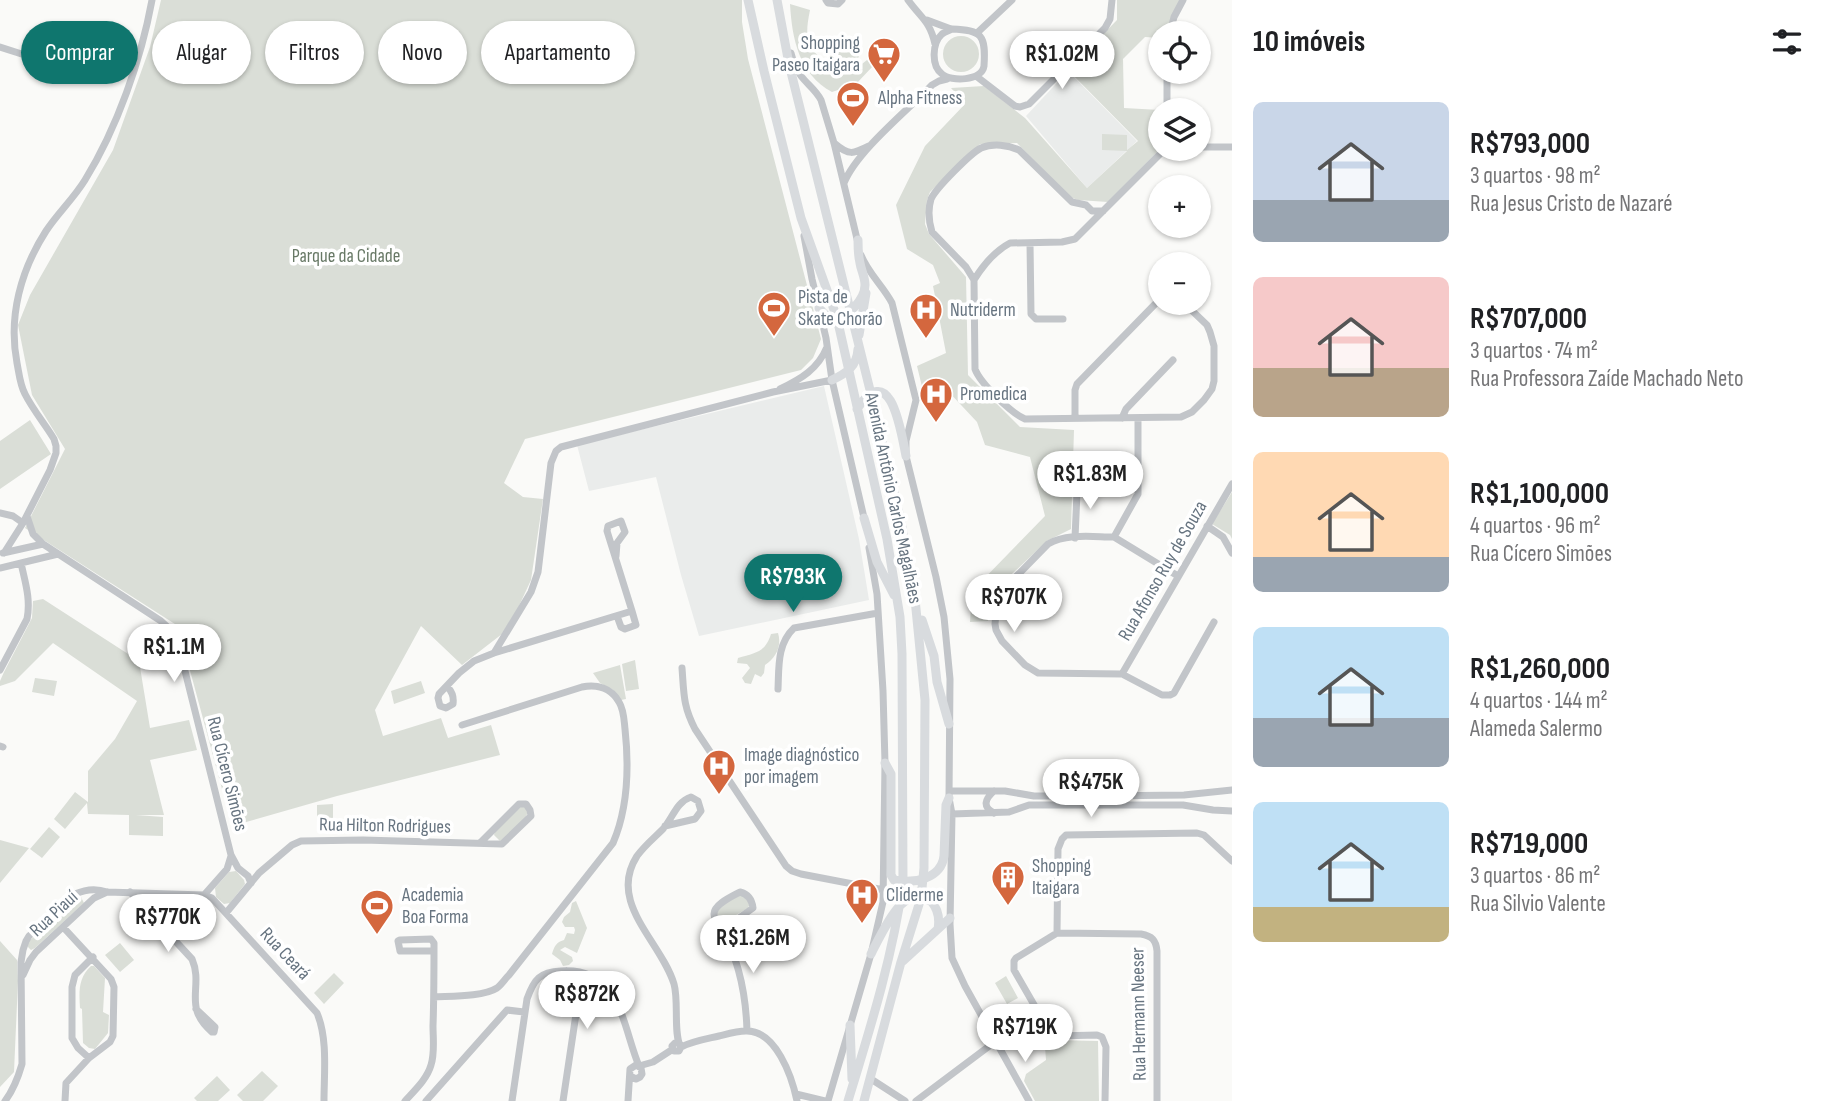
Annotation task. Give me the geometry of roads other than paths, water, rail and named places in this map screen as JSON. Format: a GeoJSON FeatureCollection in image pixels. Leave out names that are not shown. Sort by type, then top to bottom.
{"type":"FeatureCollection","features":[{"type":"Feature","properties":{"kind":"main road","name":"Avenida Antônio Carlos Magalhães"},"geometry":{"type":"LineString","coordinates":[[748,0],[801,218],[837,318],[890,550],[900,617],[903,882],[884,980],[848,1101]]}},
{"type":"Feature","properties":{"kind":"main road","name":"Avenida Antônio Carlos Magalhães"},"geometry":{"type":"LineString","coordinates":[[777,0],[789,64],[901,522],[915,599],[925,700],[921,898],[864,1101]]}},
{"type":"Feature","properties":{"kind":"main road"},"geometry":{"type":"LineString","coordinates":[[832,380],[848,372],[858,356],[865,285],[858,240]]}},
{"type":"Feature","properties":{"kind":"main road"},"geometry":{"type":"LineString","coordinates":[[819,308],[827,316],[837,318],[850,310],[861,298],[865,285]]}},
{"type":"Feature","properties":{"kind":"main road"},"geometry":{"type":"LineString","coordinates":[[857,409],[871,394],[885,394],[893,403],[906,456]]}},
{"type":"Feature","properties":{"kind":"main road"},"geometry":{"type":"LineString","coordinates":[[864,518],[877,562],[893,593],[900,617]]}},
{"type":"Feature","properties":{"kind":"main road"},"geometry":{"type":"LineString","coordinates":[[915,599],[933,656],[949,724]]}},
{"type":"Feature","properties":{"kind":"main road"},"geometry":{"type":"LineString","coordinates":[[885,763],[891,774],[891,875],[894,880],[903,882],[923,879],[936,873],[943,864],[946,805],[950,794]]}},
{"type":"Feature","properties":{"kind":"main road"},"geometry":{"type":"LineString","coordinates":[[871,954],[900,905],[906,900],[921,898],[931,901],[939,922],[938,929]]}},
{"type":"Feature","properties":{"kind":"main road"},"geometry":{"type":"LineString","coordinates":[[901,962],[950,918]]}},
{"type":"Feature","properties":{"kind":"main road"},"geometry":{"type":"LineString","coordinates":[[850,1025],[852,1088]]}},
{"type":"Feature","properties":{"kind":"street"},"geometry":{"type":"LineString","coordinates":[[2,554],[25,519],[50,470],[56,446],[22,386],[14,344],[18,300],[32,255],[48,228],[85,180],[116,118],[141,51],[152,0]]}},
{"type":"Feature","properties":{"kind":"street"},"geometry":{"type":"LineString","coordinates":[[826,0],[828,3],[838,4],[842,0]]}},
{"type":"Feature","properties":{"kind":"street"},"geometry":{"type":"LineString","coordinates":[[908,0],[931,30],[935,45],[932,85]]}},
{"type":"Feature","properties":{"kind":"street"},"geometry":{"type":"LineString","coordinates":[[977,33],[1012,0]]}},
{"type":"Feature","properties":{"kind":"street"},"geometry":{"type":"LineString","coordinates":[[976,76],[1015,106],[1029,104],[1105,28],[1110,19],[1112,0]]}},
{"type":"Feature","properties":{"kind":"street"},"geometry":{"type":"LineString","coordinates":[[1173,21],[1183,0]]}},
{"type":"Feature","properties":{"kind":"street"},"geometry":{"type":"LineString","coordinates":[[844,184],[852,168],[873,144],[932,85],[951,78],[976,76],[984,69],[984,45],[977,33],[952,29],[925,19]]}},
{"type":"Feature","properties":{"kind":"street","name":"Avenida Antônio Carlos Magalhães"},"geometry":{"type":"LineString","coordinates":[[781,24],[794,64],[801,76],[819,94],[864,263],[892,303],[915,394],[916,406],[906,441],[906,456],[942,607],[950,679],[952,958],[1029,1101]]}},
{"type":"Feature","properties":{"kind":"street"},"geometry":{"type":"LineString","coordinates":[[935,45],[942,34],[952,29]]}},
{"type":"Feature","properties":{"kind":"street"},"geometry":{"type":"LineString","coordinates":[[0,47],[21,54]]}},
{"type":"Feature","properties":{"kind":"street"},"geometry":{"type":"LineString","coordinates":[[935,64],[943,76],[951,78]]}},
{"type":"Feature","properties":{"kind":"street"},"geometry":{"type":"LineString","coordinates":[[834,143],[850,153],[873,144]]}},
{"type":"Feature","properties":{"kind":"street"},"geometry":{"type":"LineString","coordinates":[[1093,221],[1092,211],[1086,205],[1072,202],[1019,150],[1007,146],[991,146],[978,150],[939,187],[930,201],[932,232],[966,267],[974,281],[974,363],[977,374],[1012,412],[1033,419],[1187,415],[1204,400],[1212,388],[1214,354],[1210,332],[1197,315]]}},
{"type":"Feature","properties":{"kind":"street"},"geometry":{"type":"LineString","coordinates":[[1211,147],[1232,147]]}},
{"type":"Feature","properties":{"kind":"street"},"geometry":{"type":"LineString","coordinates":[[974,281],[1005,246],[1015,242],[1072,241],[1153,161]]}},
{"type":"Feature","properties":{"kind":"street"},"geometry":{"type":"LineString","coordinates":[[1092,211],[1103,211]]}},
{"type":"Feature","properties":{"kind":"street","name":"Avenida Antônio Carlos Magalhães"},"geometry":{"type":"LineString","coordinates":[[801,218],[828,346],[832,380],[864,518],[877,594],[885,763],[883,902],[871,954],[826,1101]]}},
{"type":"Feature","properties":{"kind":"street"},"geometry":{"type":"LineString","coordinates":[[1030,243],[1031,314],[1036,319],[1063,319]]}},
{"type":"Feature","properties":{"kind":"street"},"geometry":{"type":"LineString","coordinates":[[966,267],[981,270]]}},
{"type":"Feature","properties":{"kind":"street"},"geometry":{"type":"LineString","coordinates":[[1075,418],[1077,384],[1148,311]]}},
{"type":"Feature","properties":{"kind":"street"},"geometry":{"type":"LineString","coordinates":[[773,392],[813,369],[828,346]]}},
{"type":"Feature","properties":{"kind":"street"},"geometry":{"type":"LineString","coordinates":[[1122,418],[1126,409],[1173,360]]}},
{"type":"Feature","properties":{"kind":"street"},"geometry":{"type":"LineString","coordinates":[[494,653],[534,586],[551,463],[556,451],[561,447],[773,392],[832,380]]}},
{"type":"Feature","properties":{"kind":"street"},"geometry":{"type":"LineString","coordinates":[[1114,537],[1138,494],[1138,418]]}},
{"type":"Feature","properties":{"kind":"street"},"geometry":{"type":"LineString","coordinates":[[1075,538],[1078,470],[1087,470]]}},
{"type":"Feature","properties":{"kind":"street","name":"Rua Afonso Ruy de Souza"},"geometry":{"type":"LineString","coordinates":[[1122,674],[1232,484]]}},
{"type":"Feature","properties":{"kind":"street"},"geometry":{"type":"LineString","coordinates":[[0,513],[25,519],[33,534],[43,544]]}},
{"type":"Feature","properties":{"kind":"street"},"geometry":{"type":"LineString","coordinates":[[1207,526],[1223,537],[1232,553]]}},
{"type":"Feature","properties":{"kind":"street"},"geometry":{"type":"LineString","coordinates":[[1178,576],[1114,537],[1063,538],[1048,544],[1000,593],[997,601],[996,630],[1002,641],[1025,665],[1038,673],[1122,674],[1162,695],[1170,695],[1174,693],[1214,622]]}},
{"type":"Feature","properties":{"kind":"street"},"geometry":{"type":"LineString","coordinates":[[2,554],[43,544]]}},
{"type":"Feature","properties":{"kind":"street","name":"Rua Cícero Simões"},"geometry":{"type":"LineString","coordinates":[[43,544],[153,615],[172,631],[179,647],[231,855],[249,879]]}},
{"type":"Feature","properties":{"kind":"street"},"geometry":{"type":"LineString","coordinates":[[0,568],[58,554]]}},
{"type":"Feature","properties":{"kind":"street"},"geometry":{"type":"LineString","coordinates":[[616,556],[636,622],[634,627],[622,629],[617,616]]}},
{"type":"Feature","properties":{"kind":"street"},"geometry":{"type":"LineString","coordinates":[[0,670],[27,619],[29,609],[21,563]]}},
{"type":"Feature","properties":{"kind":"street"},"geometry":{"type":"LineString","coordinates":[[447,686],[466,667],[494,653],[632,611]]}},
{"type":"Feature","properties":{"kind":"street"},"geometry":{"type":"LineString","coordinates":[[778,689],[781,651],[788,633],[794,628],[878,612]]}},
{"type":"Feature","properties":{"kind":"street"},"geometry":{"type":"LineString","coordinates":[[682,668],[684,702],[695,729],[786,866],[801,874],[884,890]]}},
{"type":"Feature","properties":{"kind":"street"},"geometry":{"type":"LineString","coordinates":[[434,997],[489,991],[509,975],[613,843],[621,820],[625,795],[627,748],[623,710],[619,701],[606,689],[591,685],[582,687],[462,725]]}},
{"type":"Feature","properties":{"kind":"street"},"geometry":{"type":"LineString","coordinates":[[950,794],[994,791],[1034,796],[1184,796],[1232,790]]}},
{"type":"Feature","properties":{"kind":"street"},"geometry":{"type":"LineString","coordinates":[[994,791],[988,797],[986,805],[988,810],[994,813]]}},
{"type":"Feature","properties":{"kind":"street"},"geometry":{"type":"LineString","coordinates":[[1202,793],[1198,800],[1202,809]]}},
{"type":"Feature","properties":{"kind":"street"},"geometry":{"type":"LineString","coordinates":[[665,827],[695,819],[701,811],[698,801],[691,797],[673,811],[665,827],[636,858],[628,878],[628,890],[636,916],[672,976],[676,989],[677,1045]]}},
{"type":"Feature","properties":{"kind":"street","name":"Rua Hilton Rodrigues"},"geometry":{"type":"LineString","coordinates":[[226,913],[249,879],[301,841],[499,844],[505,842],[531,816],[526,804],[519,804],[480,843]]}},
{"type":"Feature","properties":{"kind":"street"},"geometry":{"type":"LineString","coordinates":[[952,814],[1009,812],[1029,805],[1183,805],[1232,811]]}},
{"type":"Feature","properties":{"kind":"street"},"geometry":{"type":"LineString","coordinates":[[1057,933],[1058,849],[1066,835],[1198,833],[1209,838],[1232,861]]}},
{"type":"Feature","properties":{"kind":"street","name":"Rua Cícero Simões"},"geometry":{"type":"LineString","coordinates":[[204,895],[227,869],[231,855]]}},
{"type":"Feature","properties":{"kind":"street"},"geometry":{"type":"LineString","coordinates":[[227,869],[238,867]]}},
{"type":"Feature","properties":{"kind":"street","name":"Rua Piauí"},"geometry":{"type":"LineString","coordinates":[[5,1101],[18,1079],[22,1064],[22,956],[25,943],[29,936],[75,894],[96,889],[107,892]]}},
{"type":"Feature","properties":{"kind":"street"},"geometry":{"type":"LineString","coordinates":[[722,930],[753,908],[746,893],[740,891],[718,905],[714,915],[736,959],[750,1031],[784,1062],[797,1098],[826,1101]]}},
{"type":"Feature","properties":{"kind":"street"},"geometry":{"type":"LineString","coordinates":[[80,892],[86,896],[88,904]]}},
{"type":"Feature","properties":{"kind":"street"},"geometry":{"type":"LineString","coordinates":[[107,892],[204,895]]}},
{"type":"Feature","properties":{"kind":"street","name":"Rua Piauí"},"geometry":{"type":"LineString","coordinates":[[22,979],[36,952],[88,904],[107,892]]}},
{"type":"Feature","properties":{"kind":"street"},"geometry":{"type":"LineString","coordinates":[[130,892],[192,959],[195,970],[196,1009]]}},
{"type":"Feature","properties":{"kind":"street","name":"Rua Ceará"},"geometry":{"type":"LineString","coordinates":[[204,895],[209,896],[226,913],[317,1013],[323,1035],[324,1101]]}},
{"type":"Feature","properties":{"kind":"street"},"geometry":{"type":"LineString","coordinates":[[63,927],[93,957],[111,979],[114,987],[113,1036],[110,1042],[89,1058],[66,1083],[65,1101]]}},
{"type":"Feature","properties":{"kind":"street","name":"Rua Hermann Neeser"},"geometry":{"type":"LineString","coordinates":[[1105,1101],[1106,1047],[1102,1037],[1052,1034],[1014,970],[1016,958],[1057,933],[1141,934],[1149,936],[1155,942],[1157,1101]]}},
{"type":"Feature","properties":{"kind":"street"},"geometry":{"type":"LineString","coordinates":[[405,1101],[421,1083],[432,1063],[434,997],[434,951],[434,943],[431,939],[398,942],[400,951],[434,951]]}},
{"type":"Feature","properties":{"kind":"street"},"geometry":{"type":"LineString","coordinates":[[25,943],[27,950],[36,952]]}},
{"type":"Feature","properties":{"kind":"street"},"geometry":{"type":"LineString","coordinates":[[89,1058],[72,1038],[72,987],[75,975],[93,957]]}},
{"type":"Feature","properties":{"kind":"street"},"geometry":{"type":"LineString","coordinates":[[563,1101],[579,994],[566,971]]}},
{"type":"Feature","properties":{"kind":"street"},"geometry":{"type":"LineString","coordinates":[[512,1101],[524,1012],[530,990],[539,976],[550,972],[584,973],[601,983],[618,1003],[630,1044],[635,1075]]}},
{"type":"Feature","properties":{"kind":"street"},"geometry":{"type":"LineString","coordinates":[[579,994],[601,983]]}},
{"type":"Feature","properties":{"kind":"street"},"geometry":{"type":"LineString","coordinates":[[426,1101],[507,1010],[524,1012]]}},
{"type":"Feature","properties":{"kind":"street"},"geometry":{"type":"LineString","coordinates":[[635,1075],[677,1045],[750,1031]]}},
{"type":"Feature","properties":{"kind":"street"},"geometry":{"type":"LineString","coordinates":[[916,1101],[996,1041]]}},
{"type":"Feature","properties":{"kind":"street"},"geometry":{"type":"LineString","coordinates":[[630,1044],[639,1066]]}},
{"type":"Feature","properties":{"kind":"street"},"geometry":{"type":"LineString","coordinates":[[628,1101],[635,1075],[634,1066],[653,1062]]}},
{"type":"Feature","properties":{"kind":"street"},"geometry":{"type":"LineString","coordinates":[[871,1079],[905,1101]]}},
{"type":"Feature","properties":{"kind":"place","name":"Shopping Paseo Itaigara"},"geometry":{"type":"Point","coordinates":[884,84]}},
{"type":"Feature","properties":{"kind":"place","name":"Alpha Fitness"},"geometry":{"type":"Point","coordinates":[853,128]}},
{"type":"Feature","properties":{"kind":"place","name":"Pista de Skate Chorão"},"geometry":{"type":"Point","coordinates":[774,338]}},
{"type":"Feature","properties":{"kind":"place","name":"Nutriderm"},"geometry":{"type":"Point","coordinates":[926,340]}},
{"type":"Feature","properties":{"kind":"place","name":"Promedica"},"geometry":{"type":"Point","coordinates":[936,424]}},
{"type":"Feature","properties":{"kind":"place","name":"Image diagnóstico por imagem"},"geometry":{"type":"Point","coordinates":[719,796]}},
{"type":"Feature","properties":{"kind":"place","name":"Shopping Itaigara"},"geometry":{"type":"Point","coordinates":[1008,907]}},
{"type":"Feature","properties":{"kind":"place","name":"Cliderme"},"geometry":{"type":"Point","coordinates":[862,925]}},
{"type":"Feature","properties":{"kind":"place","name":"Academia Boa Forma"},"geometry":{"type":"Point","coordinates":[377,936]}},
{"type":"Feature","properties":{"kind":"park label","name":"Parque da Cidade"},"geometry":{"type":"Point","coordinates":[346,256]}}]}
